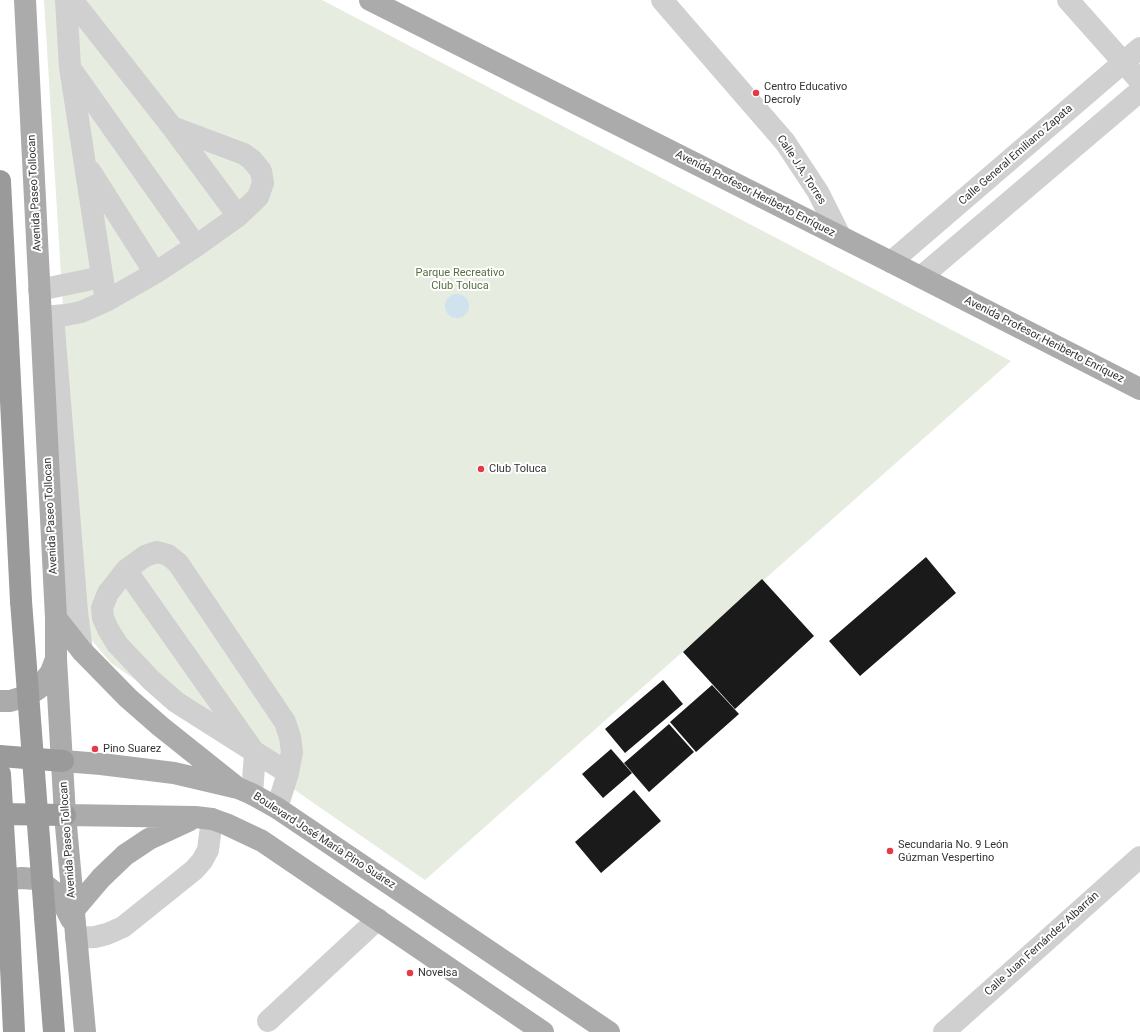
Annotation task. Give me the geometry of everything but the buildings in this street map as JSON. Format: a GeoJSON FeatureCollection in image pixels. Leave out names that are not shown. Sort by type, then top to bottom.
{"type":"FeatureCollection","features":[{"type":"Feature","properties":{"kind":"highway"},"geometry":{"type":"LineString","coordinates":[[0,181],[21,601],[54,1032]]}},
{"type":"Feature","properties":{"kind":"highway","name":"Boulevard José María Pino Suárez"},"geometry":{"type":"LineString","coordinates":[[0,756],[63,761]]}},
{"type":"Feature","properties":{"kind":"highway"},"geometry":{"type":"LineString","coordinates":[[0,774],[14,1032]]}},
{"type":"Feature","properties":{"kind":"highway"},"geometry":{"type":"LineString","coordinates":[[0,814],[65,815]]}},
{"type":"Feature","properties":{"kind":"main road","name":"Avenida Paseo Tollocan"},"geometry":{"type":"LineString","coordinates":[[25,0],[39,290],[47,316],[56,659],[65,815],[85,1032]]}},
{"type":"Feature","properties":{"kind":"main road","name":"Avenida Profesor Heriberto Enríquez"},"geometry":{"type":"LineString","coordinates":[[370,0],[395,5],[840,236],[1140,388]]}},
{"type":"Feature","properties":{"kind":"main road"},"geometry":{"type":"LineString","coordinates":[[56,618],[82,651],[128,698],[160,726],[245,791]]}},
{"type":"Feature","properties":{"kind":"main road"},"geometry":{"type":"LineString","coordinates":[[0,701],[10,701],[34,691],[46,680],[56,659]]}},
{"type":"Feature","properties":{"kind":"main road","name":"Boulevard José María Pino Suárez"},"geometry":{"type":"LineString","coordinates":[[63,761],[174,773],[245,791],[277,808],[609,1032]]}},
{"type":"Feature","properties":{"kind":"main road"},"geometry":{"type":"LineString","coordinates":[[65,815],[204,818],[226,824],[262,841],[543,1032]]}},
{"type":"Feature","properties":{"kind":"main road"},"geometry":{"type":"LineString","coordinates":[[75,926],[101,878],[125,855],[149,839],[204,818]]}},
{"type":"Feature","properties":{"kind":"main road"},"geometry":{"type":"LineString","coordinates":[[0,882],[10,879],[35,879],[54,892],[75,926]]}},
{"type":"Feature","properties":{"kind":"street"},"geometry":{"type":"LineString","coordinates":[[66,0],[70,67],[106,301]]}},
{"type":"Feature","properties":{"kind":"street"},"geometry":{"type":"LineString","coordinates":[[72,0],[172,127],[238,216]]}},
{"type":"Feature","properties":{"kind":"street","name":"Calle J.A. Torres"},"geometry":{"type":"LineString","coordinates":[[662,0],[785,142],[818,192],[840,236]]}},
{"type":"Feature","properties":{"kind":"street"},"geometry":{"type":"LineString","coordinates":[[1068,0],[1140,81]]}},
{"type":"Feature","properties":{"kind":"street","name":"Calle General Emiliano Zapata"},"geometry":{"type":"LineString","coordinates":[[891,262],[1140,48]]}},
{"type":"Feature","properties":{"kind":"street"},"geometry":{"type":"LineString","coordinates":[[70,67],[196,246]]}},
{"type":"Feature","properties":{"kind":"street"},"geometry":{"type":"LineString","coordinates":[[921,277],[1140,91]]}},
{"type":"Feature","properties":{"kind":"street"},"geometry":{"type":"LineString","coordinates":[[82,651],[47,316],[81,312],[106,301],[155,273],[238,216],[258,197],[263,183],[260,171],[252,160],[244,154],[172,127]]}},
{"type":"Feature","properties":{"kind":"street"},"geometry":{"type":"LineString","coordinates":[[85,165],[155,273]]}},
{"type":"Feature","properties":{"kind":"street"},"geometry":{"type":"LineString","coordinates":[[39,290],[102,277]]}},
{"type":"Feature","properties":{"kind":"street"},"geometry":{"type":"LineString","coordinates":[[277,808],[288,773],[292,752],[290,737],[285,722],[178,563],[168,555],[157,552],[145,556],[126,570],[108,593],[102,608],[103,618],[117,644],[151,680],[176,702],[288,773]]}},
{"type":"Feature","properties":{"kind":"street"},"geometry":{"type":"LineString","coordinates":[[126,570],[256,753]]}},
{"type":"Feature","properties":{"kind":"street"},"geometry":{"type":"LineString","coordinates":[[245,791],[256,753]]}},
{"type":"Feature","properties":{"kind":"street"},"geometry":{"type":"LineString","coordinates":[[75,926],[95,937],[107,934],[123,927],[194,870],[202,861],[208,850],[204,818]]}},
{"type":"Feature","properties":{"kind":"street","name":"Calle Juan Fernández Albarrán"},"geometry":{"type":"LineString","coordinates":[[944,1032],[1140,857]]}},
{"type":"Feature","properties":{"kind":"street"},"geometry":{"type":"LineString","coordinates":[[268,1021],[378,920]]}},
{"type":"Feature","properties":{"kind":"green space","name":"Club Toluca"},"geometry":{"type":"Polygon","coordinates":[[[44,0],[322,0],[1011,361],[425,880],[111,663],[83,630],[44,0]]]}},
{"type":"Feature","properties":{"kind":"water"},"geometry":{"type":"Polygon","coordinates":[[[457,294],[466,297],[469,306],[466,315],[457,318],[448,315],[445,306],[448,297],[457,294]]]}},
{"type":"Feature","properties":{"kind":"place","name":"Centro Educativo Decroly"},"geometry":{"type":"Point","coordinates":[756,93]}},
{"type":"Feature","properties":{"kind":"place","name":"Club Toluca"},"geometry":{"type":"Point","coordinates":[481,469]}},
{"type":"Feature","properties":{"kind":"place","name":"Pino Suarez"},"geometry":{"type":"Point","coordinates":[95,749]}},
{"type":"Feature","properties":{"kind":"place","name":"Secundaria No. 9 León Gúzman Vespertino"},"geometry":{"type":"Point","coordinates":[890,851]}},
{"type":"Feature","properties":{"kind":"place","name":"Novelsa"},"geometry":{"type":"Point","coordinates":[410,973]}},
{"type":"Feature","properties":{"kind":"park label","name":"Parque Recreativo Club Toluca"},"geometry":{"type":"Point","coordinates":[460,279]}}]}
